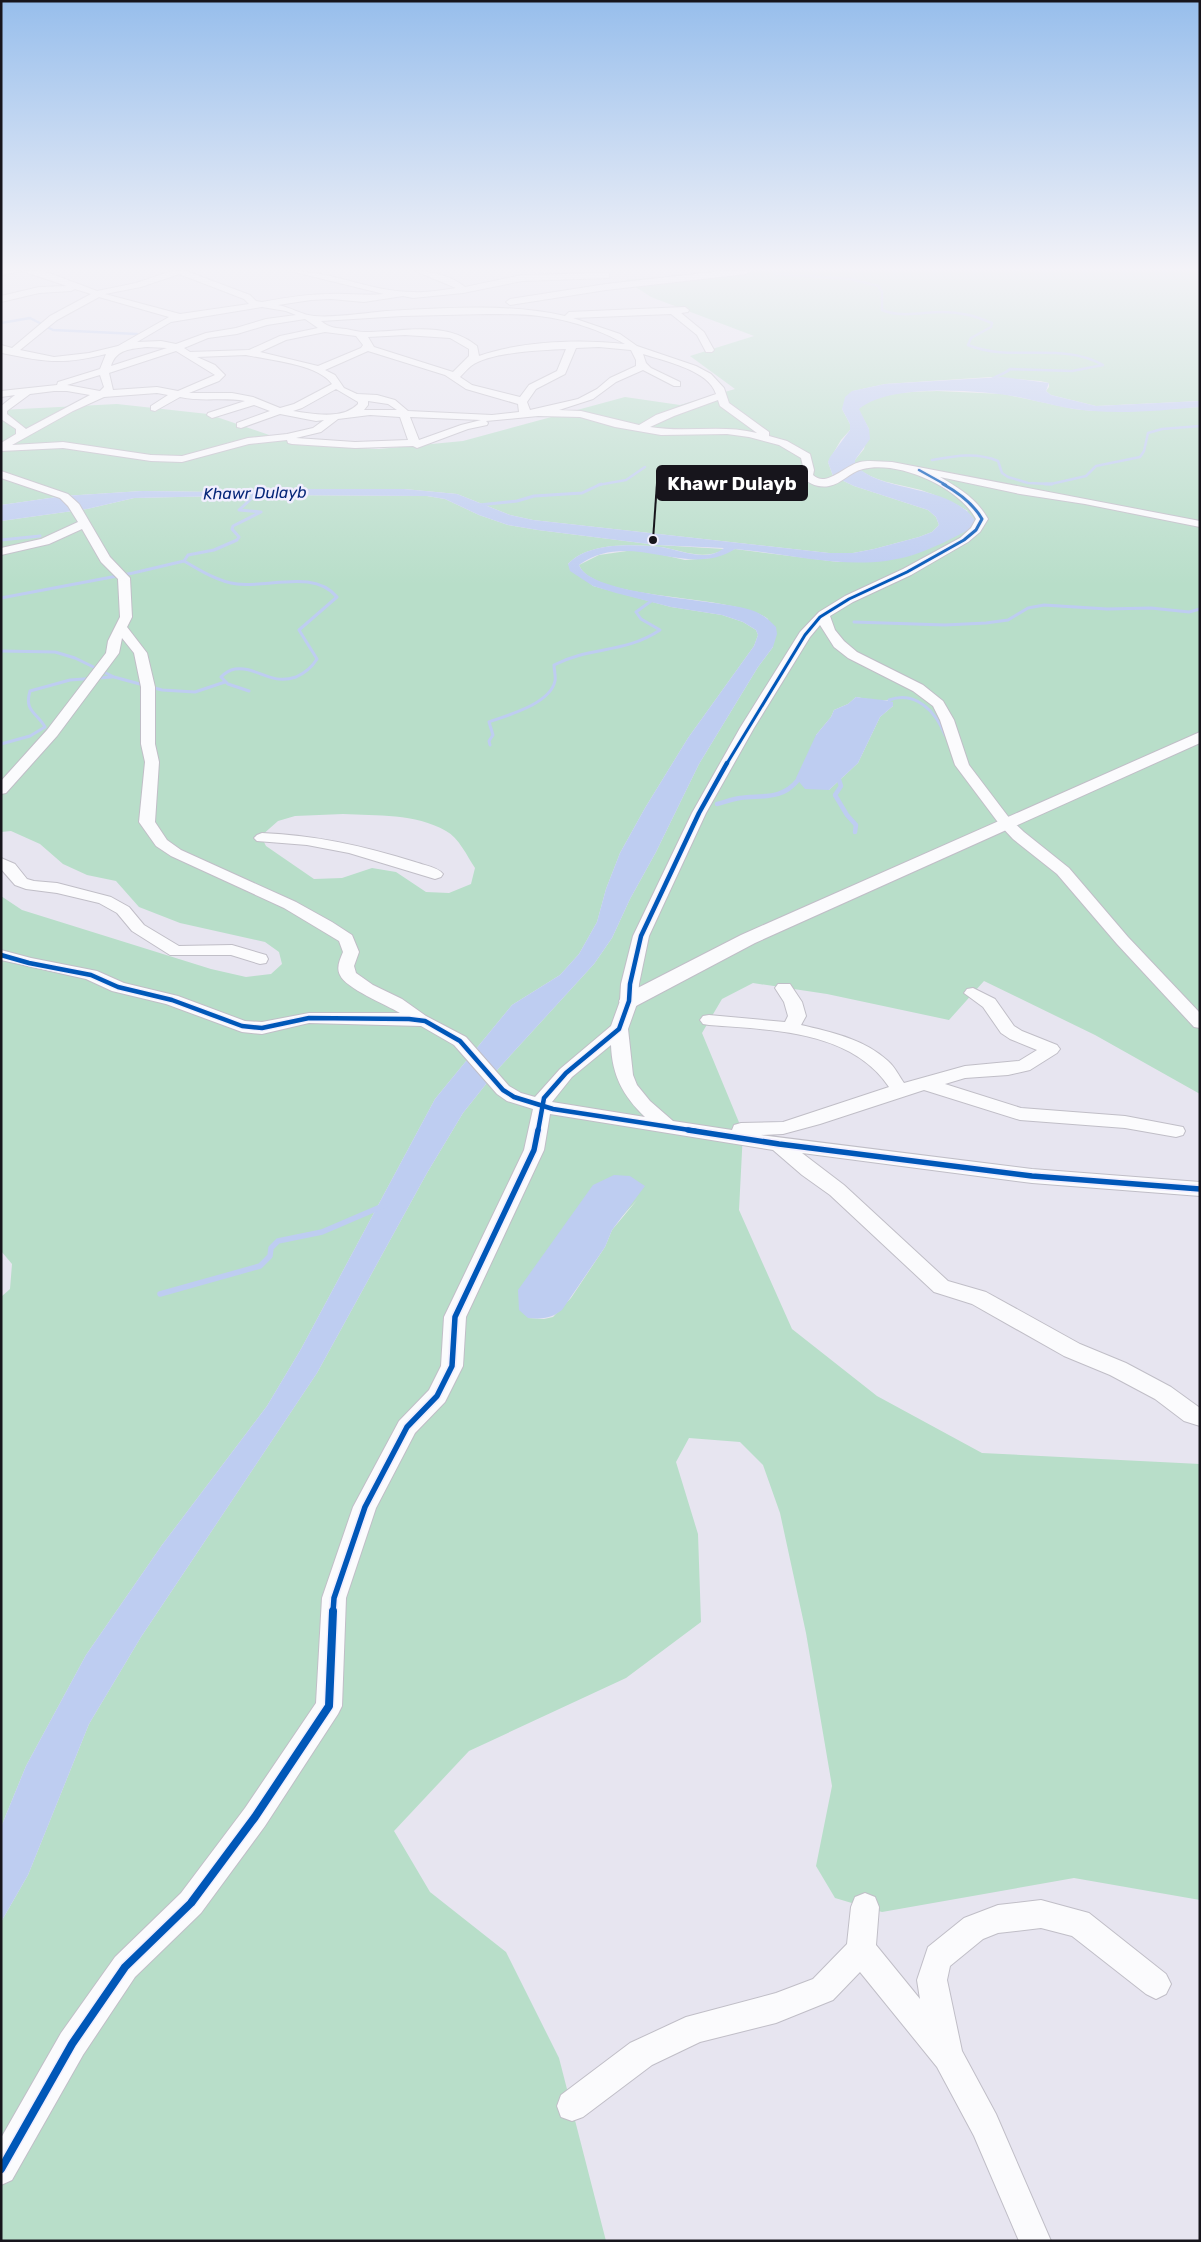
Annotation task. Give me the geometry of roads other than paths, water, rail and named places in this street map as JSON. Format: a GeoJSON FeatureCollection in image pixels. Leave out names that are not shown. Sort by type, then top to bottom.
{"type":"FeatureCollection","features":[{"type":"Feature","properties":{"kind":"main road"},"geometry":{"type":"LineString","coordinates":[[629,1001],[748,939],[1200,737]]}},
{"type":"Feature","properties":{"kind":"street"},"geometry":{"type":"LineString","coordinates":[[21,436],[21,428],[2,415],[2,410],[32,391],[90,376]]}},
{"type":"Feature","properties":{"kind":"street"},"geometry":{"type":"LineString","coordinates":[[1,448],[69,409],[104,394],[108,391],[109,387],[105,376]]}},
{"type":"Feature","properties":{"kind":"street"},"geometry":{"type":"LineString","coordinates":[[155,408],[178,395],[216,380],[219,376]]}},
{"type":"Feature","properties":{"kind":"street"},"geometry":{"type":"LineString","coordinates":[[330,376],[341,390],[363,401],[363,405],[354,414]]}},
{"type":"Feature","properties":{"kind":"street"},"geometry":{"type":"LineString","coordinates":[[522,402],[532,387],[555,376]]}},
{"type":"Feature","properties":{"kind":"street"},"geometry":{"type":"LineString","coordinates":[[1,394],[67,388],[88,394],[157,390],[193,397],[232,396],[254,401],[278,411],[316,418],[354,414],[405,414],[492,418],[555,409],[580,401],[598,392],[616,379],[626,376]]}},
{"type":"Feature","properties":{"kind":"street"},"geometry":{"type":"LineString","coordinates":[[659,376],[676,384]]}},
{"type":"Feature","properties":{"kind":"street"},"geometry":{"type":"LineString","coordinates":[[710,376],[718,379],[724,404],[734,413],[773,439],[806,456],[809,470],[806,476],[812,481],[820,483],[834,481],[845,472],[862,465],[892,465],[1200,524]]}},
{"type":"Feature","properties":{"kind":"street"},"geometry":{"type":"LineString","coordinates":[[454,377],[469,387],[514,398],[522,402],[525,408],[524,414]]}},
{"type":"Feature","properties":{"kind":"street"},"geometry":{"type":"LineString","coordinates":[[241,425],[278,411],[298,406],[338,384]]}},
{"type":"Feature","properties":{"kind":"street"},"geometry":{"type":"LineString","coordinates":[[326,391],[328,406],[338,416]]}},
{"type":"Feature","properties":{"kind":"street"},"geometry":{"type":"LineString","coordinates":[[641,428],[662,416],[696,406],[721,395]]}},
{"type":"Feature","properties":{"kind":"street"},"geometry":{"type":"LineString","coordinates":[[356,397],[384,399],[394,403],[405,414],[406,426],[417,445]]}},
{"type":"Feature","properties":{"kind":"street"},"geometry":{"type":"LineString","coordinates":[[212,415],[254,401]]}},
{"type":"Feature","properties":{"kind":"street"},"geometry":{"type":"LineString","coordinates":[[524,414],[581,414],[616,424],[641,428],[673,432],[727,432],[773,439]]}},
{"type":"Feature","properties":{"kind":"street"},"geometry":{"type":"LineString","coordinates":[[6,432],[63,445],[151,458],[182,459],[248,441],[317,430],[338,416]]}},
{"type":"Feature","properties":{"kind":"street"},"geometry":{"type":"LineString","coordinates":[[460,416],[464,427],[472,439]]}},
{"type":"Feature","properties":{"kind":"street"},"geometry":{"type":"LineString","coordinates":[[286,441],[355,445],[417,445],[464,427],[509,416]]}},
{"type":"Feature","properties":{"kind":"street"},"geometry":{"type":"LineString","coordinates":[[1,448],[63,445]]}},
{"type":"Feature","properties":{"kind":"street"},"geometry":{"type":"LineString","coordinates":[[668,1127],[644,1106],[626,1084],[620,1067],[619,1029],[629,1001],[631,977],[641,936],[699,813],[747,728],[805,635],[823,615],[849,599],[907,572],[964,540],[976,530],[982,519],[979,512],[952,490],[919,470]]}},
{"type":"Feature","properties":{"kind":"street"},"geometry":{"type":"LineString","coordinates":[[1,474],[64,496],[73,504],[105,559],[124,578],[126,617],[114,641],[112,653],[96,677],[25,765],[1,790]]}},
{"type":"Feature","properties":{"kind":"street"},"geometry":{"type":"LineString","coordinates":[[1,552],[45,542],[85,523]]}},
{"type":"Feature","properties":{"kind":"street"},"geometry":{"type":"LineString","coordinates":[[823,615],[824,622],[832,635],[862,661],[915,686],[938,704],[949,724],[962,764],[1006,824],[1062,870],[1112,930],[1200,1023]]}},
{"type":"Feature","properties":{"kind":"street"},"geometry":{"type":"LineString","coordinates":[[121,628],[140,653],[145,669],[148,687],[148,744],[152,762],[147,822],[161,843],[176,853],[290,905],[326,925],[346,939],[351,952],[346,966],[348,975],[367,989],[396,1003],[460,1041],[503,1090],[514,1097],[585,1116],[779,1144],[1032,1176],[1200,1189]]}},
{"type":"Feature","properties":{"kind":"street"},"geometry":{"type":"LineString","coordinates":[[262,838],[343,846],[380,855],[435,874]]}},
{"type":"Feature","properties":{"kind":"street"},"geometry":{"type":"LineString","coordinates":[[1,863],[9,867],[22,882],[32,886],[56,888],[105,900],[123,910],[138,928],[176,951],[232,950],[260,960]]}},
{"type":"Feature","properties":{"kind":"street"},"geometry":{"type":"LineString","coordinates":[[1,955],[29,963],[91,975],[118,987],[172,1000],[242,1026],[262,1028],[309,1018],[400,1018],[425,1021]]}},
{"type":"Feature","properties":{"kind":"street"},"geometry":{"type":"LineString","coordinates":[[784,988],[793,1002],[798,1016],[790,1029]]}},
{"type":"Feature","properties":{"kind":"street"},"geometry":{"type":"LineString","coordinates":[[741,1130],[790,1126],[900,1090],[965,1072],[1024,1066],[1051,1049],[1016,1035],[1007,1029],[1000,1016],[989,1003],[974,993]]}},
{"type":"Feature","properties":{"kind":"street"},"geometry":{"type":"LineString","coordinates":[[709,1020],[790,1029],[847,1044],[881,1065],[900,1090]]}},
{"type":"Feature","properties":{"kind":"street"},"geometry":{"type":"LineString","coordinates":[[1,2169],[72,2044],[125,1967],[191,1903],[255,1816],[329,1706],[334,1598],[365,1507],[408,1428],[436,1396],[452,1366],[455,1318],[534,1150],[544,1098],[566,1073],[619,1029]]}},
{"type":"Feature","properties":{"kind":"street"},"geometry":{"type":"LineString","coordinates":[[926,1084],[1020,1114],[1126,1122],[1176,1130]]}},
{"type":"Feature","properties":{"kind":"street"},"geometry":{"type":"LineString","coordinates":[[779,1144],[837,1190],[862,1216],[941,1287],[979,1298],[1072,1350],[1118,1369],[1163,1393],[1192,1415],[1200,1416]]}},
{"type":"Feature","properties":{"kind":"street"},"geometry":{"type":"LineString","coordinates":[[572,2106],[641,2054],[697,2028],[776,2008],[823,1990],[861,1950],[865,1907]]}},
{"type":"Feature","properties":{"kind":"street"},"geometry":{"type":"LineString","coordinates":[[948,2056],[932,1980],[938,1957],[974,1928],[998,1919],[1041,1914],[1078,1923],[1156,1984]]}},
{"type":"Feature","properties":{"kind":"street"},"geometry":{"type":"LineString","coordinates":[[861,1950],[948,2056],[984,2126],[1035,2241]]}},
{"type":"Feature","properties":{"kind":"water"},"geometry":{"type":"Polygon","coordinates":[[[1002,377],[1049,383],[1046,391],[1051,395],[1096,406],[1200,401],[1200,407],[1106,412],[1055,406],[1018,397],[981,392],[936,391],[891,395],[873,401],[859,409],[869,429],[870,439],[855,460],[855,465],[867,474],[882,481],[949,500],[963,508],[975,520],[972,528],[936,546],[913,555],[891,560],[869,562],[824,561],[735,549],[716,557],[697,559],[618,551],[599,555],[579,565],[588,575],[606,584],[657,595],[735,606],[755,611],[776,627],[777,634],[773,647],[758,667],[699,764],[612,938],[594,964],[498,1069],[463,1113],[427,1173],[317,1373],[141,1637],[89,1724],[28,1875],[1,1922],[1,1827],[26,1766],[86,1655],[162,1545],[267,1406],[301,1349],[435,1099],[512,1005],[560,975],[579,954],[597,922],[606,889],[620,853],[645,808],[688,738],[754,646],[758,635],[756,630],[743,622],[722,615],[671,607],[593,586],[570,571],[568,564],[587,552],[611,546],[637,545],[661,547],[701,555],[709,555],[724,548],[657,545],[508,525],[479,515],[445,499],[427,496],[265,495],[134,498],[87,509],[1,521],[1,505],[64,496],[142,491],[218,492],[305,489],[404,489],[457,494],[510,515],[533,520],[829,553],[853,553],[919,537],[932,532],[939,525],[936,517],[928,510],[854,486],[833,476],[828,462],[850,430],[850,424],[842,409],[845,397],[852,391],[885,384],[1002,377]]]}},
{"type":"Feature","properties":{"kind":"water"},"geometry":{"type":"Polygon","coordinates":[[[856,697],[891,701],[893,706],[880,717],[858,763],[829,790],[805,789],[796,778],[816,735],[831,717],[834,710],[848,704],[856,697]]]}},
{"type":"Feature","properties":{"kind":"water"},"geometry":{"type":"Polygon","coordinates":[[[614,1175],[630,1176],[645,1186],[612,1230],[605,1247],[562,1310],[546,1318],[528,1318],[519,1310],[518,1290],[593,1185],[614,1175]]]}},
{"type":"Feature","properties":{"kind":"waterway"},"geometry":{"type":"LineString","coordinates":[[989,382],[999,376]]}},
{"type":"Feature","properties":{"kind":"waterway"},"geometry":{"type":"LineString","coordinates":[[1051,484],[1086,476],[1096,466],[1140,457],[1144,451],[1148,433],[1162,429],[1200,426]]}},
{"type":"Feature","properties":{"kind":"waterway"},"geometry":{"type":"LineString","coordinates":[[932,460],[957,456],[982,456],[998,461],[1002,473],[1008,477],[1028,483],[1051,484]]}},
{"type":"Feature","properties":{"kind":"waterway"},"geometry":{"type":"LineString","coordinates":[[599,485],[626,480],[645,467]]}},
{"type":"Feature","properties":{"kind":"waterway"},"geometry":{"type":"LineString","coordinates":[[1045,484],[1051,484]]}},
{"type":"Feature","properties":{"kind":"waterway"},"geometry":{"type":"LineString","coordinates":[[479,505],[517,501],[534,496],[582,493],[599,485]]}},
{"type":"Feature","properties":{"kind":"waterway"},"geometry":{"type":"LineString","coordinates":[[184,561],[188,555],[214,550],[237,540],[239,537],[232,529],[233,526],[261,512],[239,510],[252,498],[252,493]]}},
{"type":"Feature","properties":{"kind":"waterway"},"geometry":{"type":"LineString","coordinates":[[1,540],[40,536]]}},
{"type":"Feature","properties":{"kind":"waterway"},"geometry":{"type":"LineString","coordinates":[[1,598],[133,573],[184,561]]}},
{"type":"Feature","properties":{"kind":"waterway"},"geometry":{"type":"LineString","coordinates":[[184,561],[209,575],[230,583],[250,585],[290,581],[304,582],[316,584],[327,589],[337,597],[299,630],[317,659],[305,672],[296,677],[279,679],[250,670],[235,669],[221,677],[228,684],[249,691]]}},
{"type":"Feature","properties":{"kind":"waterway"},"geometry":{"type":"LineString","coordinates":[[490,745],[489,741],[493,735],[489,722],[527,708],[545,696],[552,689],[555,681],[554,665],[581,655],[633,643],[647,638],[660,630],[641,619],[636,612],[654,599]]}},
{"type":"Feature","properties":{"kind":"waterway"},"geometry":{"type":"LineString","coordinates":[[854,622],[945,625],[986,623],[1008,620],[1028,608],[1044,605],[1107,609],[1151,608],[1189,612],[1200,609]]}},
{"type":"Feature","properties":{"kind":"waterway"},"geometry":{"type":"LineString","coordinates":[[1,651],[55,652],[75,658],[114,677],[162,690],[195,692],[225,682]]}},
{"type":"Feature","properties":{"kind":"waterway"},"geometry":{"type":"LineString","coordinates":[[1,744],[30,736],[45,727],[30,707],[30,691],[70,680],[112,677]]}},
{"type":"Feature","properties":{"kind":"waterway"},"geometry":{"type":"LineString","coordinates":[[889,700],[908,698],[924,705],[936,718],[945,735]]}},
{"type":"Feature","properties":{"kind":"waterway"},"geometry":{"type":"LineString","coordinates":[[717,804],[737,798],[779,794],[798,780]]}},
{"type":"Feature","properties":{"kind":"waterway"},"geometry":{"type":"LineString","coordinates":[[839,780],[841,786],[835,795],[847,815],[856,825],[855,832]]}},
{"type":"Feature","properties":{"kind":"waterway"},"geometry":{"type":"LineString","coordinates":[[160,1294],[260,1266],[270,1256],[271,1248],[278,1241],[322,1232],[385,1205]]}},
{"type":"Feature","properties":{"kind":"place","name":"Khawr Dulayb"},"geometry":{"type":"Point","coordinates":[653,540]}}]}
